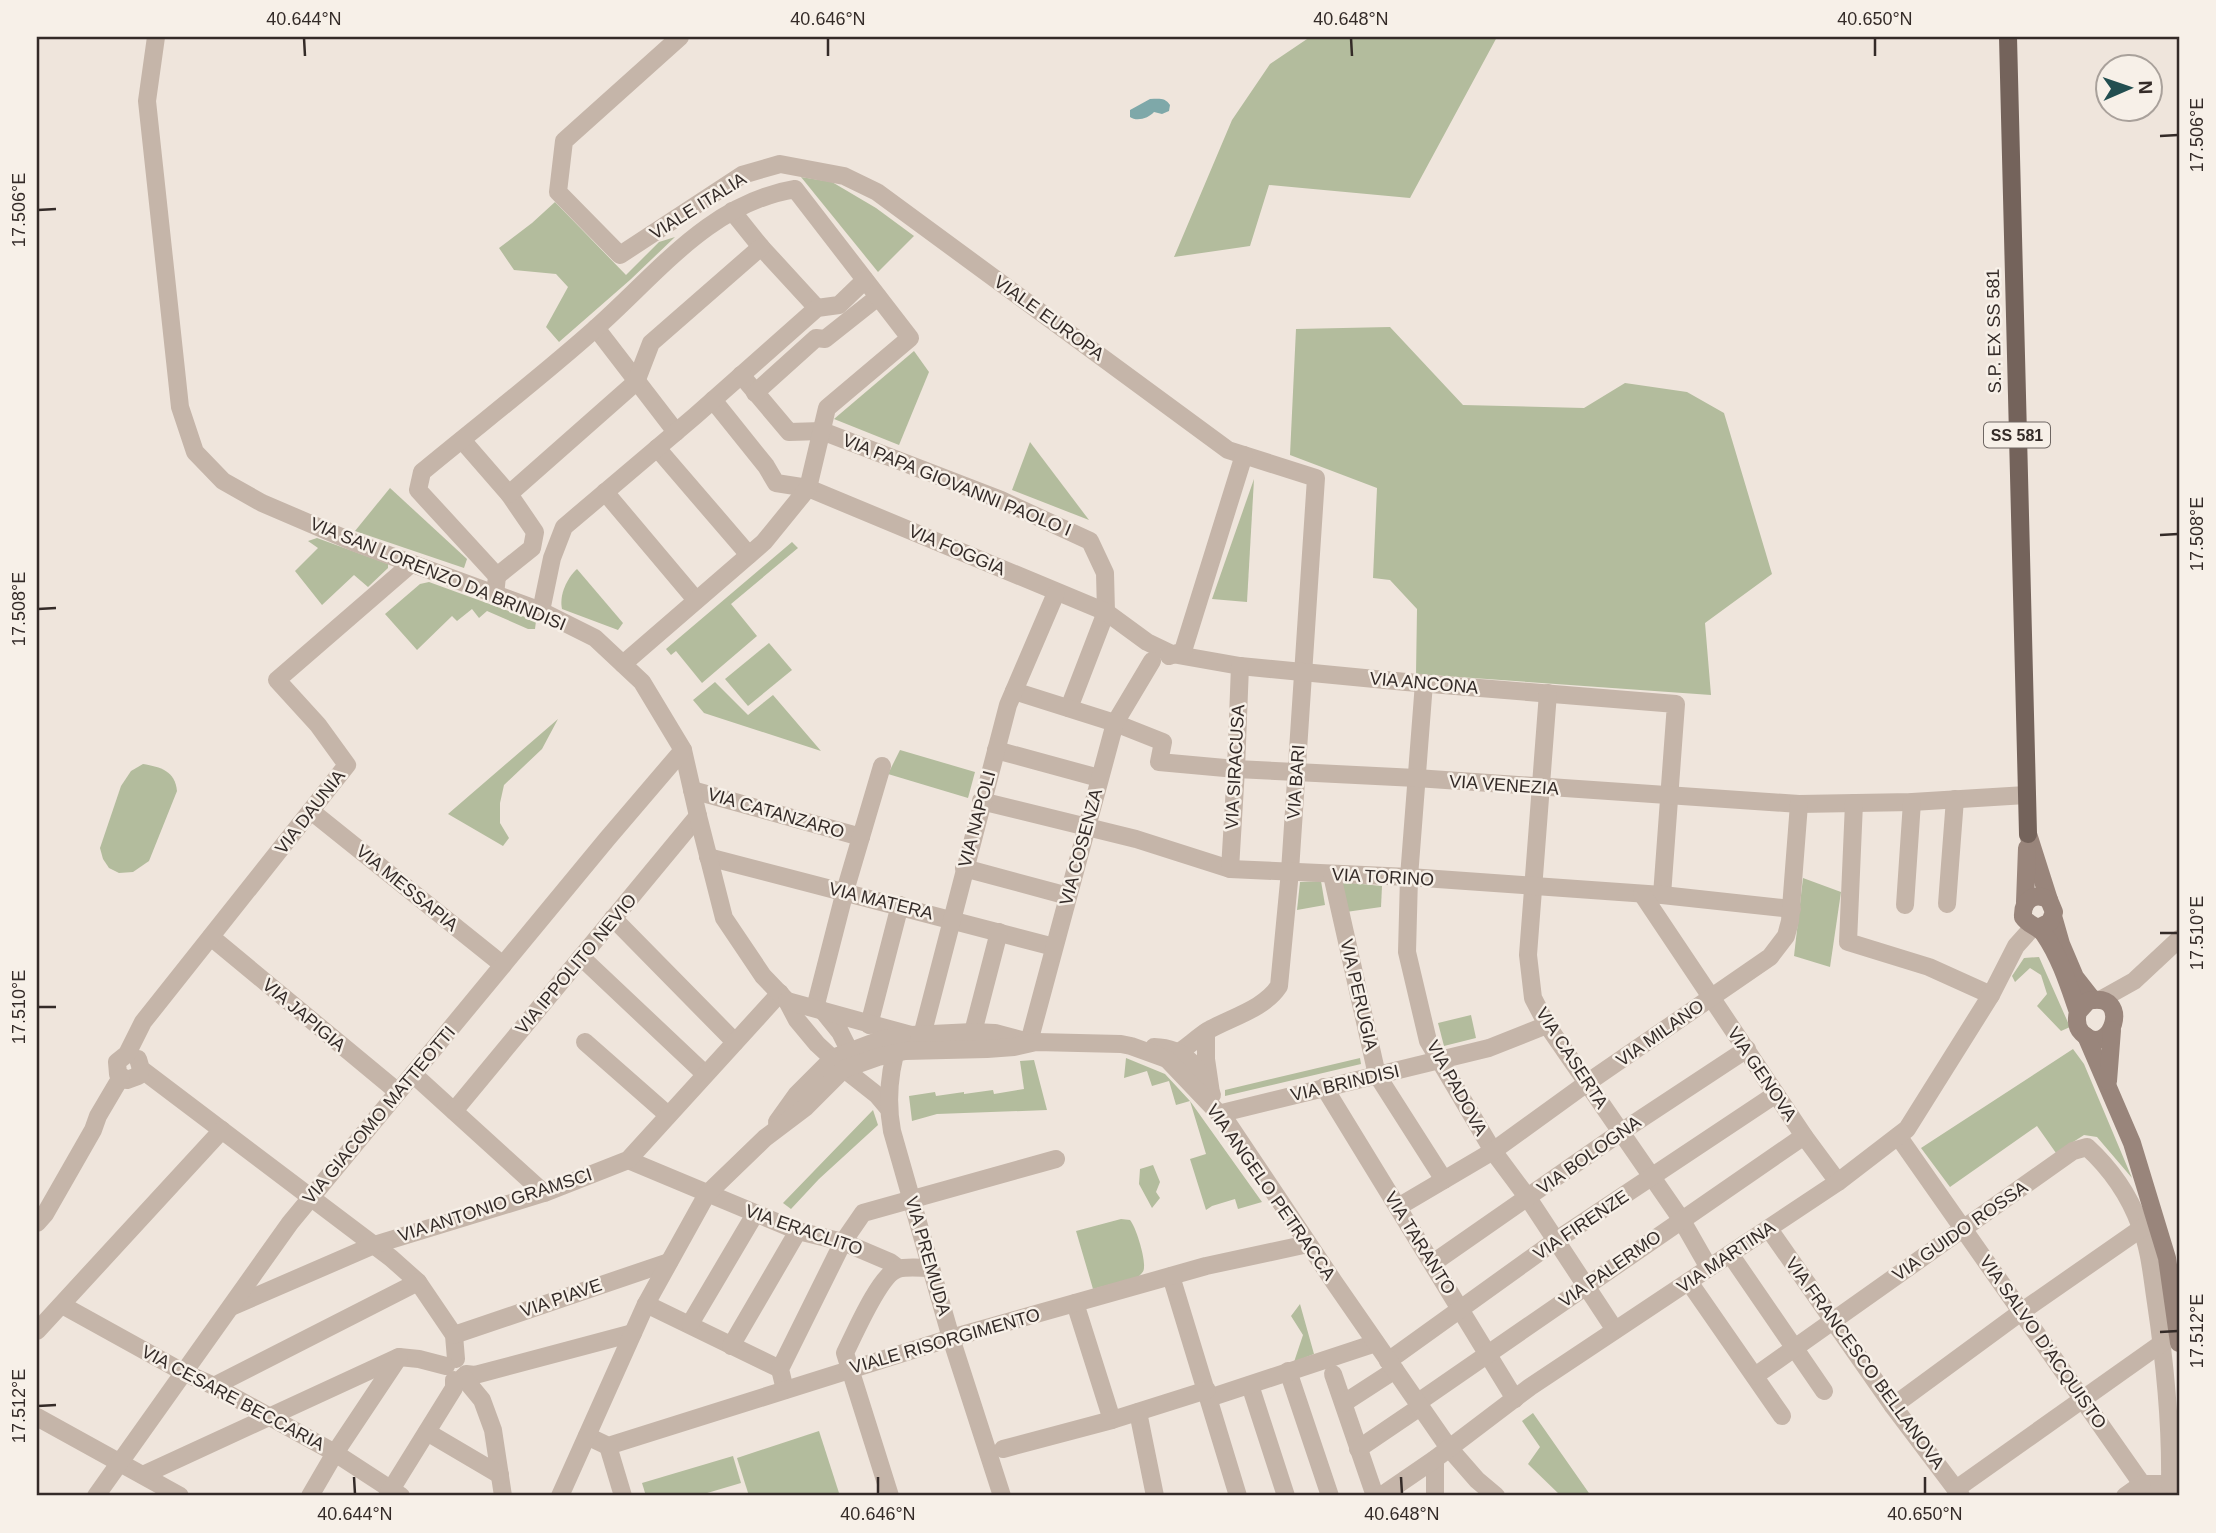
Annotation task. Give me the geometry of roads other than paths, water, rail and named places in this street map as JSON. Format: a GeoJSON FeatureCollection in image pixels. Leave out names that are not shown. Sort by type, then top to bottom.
{"type":"FeatureCollection","features":[{"type":"Feature","properties":{"kind":"main road","name":"S.P. EX SS 581"},"geometry":{"type":"LineString","coordinates":[[2008,37],[2028,834]]}},
{"type":"Feature","properties":{"kind":"main road"},"geometry":{"type":"LineString","coordinates":[[2028,834],[2061,944],[2075,977],[2097,1000],[2111,1007],[2114,1012],[2108,1085]]}},
{"type":"Feature","properties":{"kind":"main road"},"geometry":{"type":"LineString","coordinates":[[2028,834],[2030,918],[2051,945],[2078,1012]]}},
{"type":"Feature","properties":{"kind":"main road"},"geometry":{"type":"LineString","coordinates":[[2034,896],[2045,897],[2051,908],[2047,925],[2030,918],[2034,896]]}},
{"type":"Feature","properties":{"kind":"main road"},"geometry":{"type":"LineString","coordinates":[[2097,1000],[2084,1004],[2078,1012],[2078,1028],[2086,1036],[2132,1143],[2148,1223],[2167,1258],[2176,1300],[2171,1343]]}},
{"type":"Feature","properties":{"kind":"main road"},"geometry":{"type":"LineString","coordinates":[[2086,1036],[2097,1039],[2108,1035],[2113,1028]]}},
{"type":"Feature","properties":{"kind":"street","name":"VIA SAN LORENZO DA BRINDISI"},"geometry":{"type":"LineString","coordinates":[[156,37],[147,101],[180,407],[195,452],[223,481],[262,503],[411,564],[496,586],[595,638],[623,664],[642,682],[683,750],[724,918],[797,1020],[817,1044],[842,1060]]}},
{"type":"Feature","properties":{"kind":"street","name":"VIALE ITALIA"},"geometry":{"type":"LineString","coordinates":[[680,37],[564,141],[558,192],[620,255],[742,174],[780,164]]}},
{"type":"Feature","properties":{"kind":"street","name":"VIALE EUROPA"},"geometry":{"type":"LineString","coordinates":[[780,164],[844,176],[877,192],[1228,450],[1316,478]]}},
{"type":"Feature","properties":{"kind":"street"},"geometry":{"type":"LineString","coordinates":[[462,440],[509,494],[535,532],[532,548],[496,586],[418,490],[422,472],[596,328],[690,239],[732,211],[775,192],[795,189],[909,338],[827,408],[808,488],[764,542],[623,664]]}},
{"type":"Feature","properties":{"kind":"street"},"geometry":{"type":"LineString","coordinates":[[732,211],[761,247],[817,307]]}},
{"type":"Feature","properties":{"kind":"street"},"geometry":{"type":"LineString","coordinates":[[673,220],[690,239]]}},
{"type":"Feature","properties":{"kind":"street"},"geometry":{"type":"LineString","coordinates":[[509,494],[636,382],[651,343],[761,247]]}},
{"type":"Feature","properties":{"kind":"street"},"geometry":{"type":"LineString","coordinates":[[541,611],[552,558],[559,534],[564,527],[817,307],[838,305],[865,279]]}},
{"type":"Feature","properties":{"kind":"street"},"geometry":{"type":"LineString","coordinates":[[755,393],[816,338],[825,338],[878,297]]}},
{"type":"Feature","properties":{"kind":"street"},"geometry":{"type":"LineString","coordinates":[[596,328],[676,432]]}},
{"type":"Feature","properties":{"kind":"street"},"geometry":{"type":"LineString","coordinates":[[741,375],[789,432],[822,431]]}},
{"type":"Feature","properties":{"kind":"street","name":"VIA FOGGIA"},"geometry":{"type":"LineString","coordinates":[[713,400],[766,466],[776,483],[808,488],[1106,612],[1147,642],[1172,654]]}},
{"type":"Feature","properties":{"kind":"street","name":"VIA PAPA GIOVANNI PAOLO I"},"geometry":{"type":"LineString","coordinates":[[822,431],[1001,500],[1090,541],[1105,573],[1106,612]]}},
{"type":"Feature","properties":{"kind":"street"},"geometry":{"type":"LineString","coordinates":[[657,448],[748,555]]}},
{"type":"Feature","properties":{"kind":"street"},"geometry":{"type":"LineString","coordinates":[[1147,642],[1152,661],[1183,651],[1244,455]]}},
{"type":"Feature","properties":{"kind":"street","name":"VIA BARI"},"geometry":{"type":"LineString","coordinates":[[1174,1056],[1201,1035],[1271,998],[1279,986],[1290,871],[1316,478]]}},
{"type":"Feature","properties":{"kind":"street"},"geometry":{"type":"LineString","coordinates":[[605,492],[696,600]]}},
{"type":"Feature","properties":{"kind":"street","name":"VIA DAUNIA"},"geometry":{"type":"LineString","coordinates":[[127,1055],[143,1022],[347,765],[318,725],[277,680],[411,564]]}},
{"type":"Feature","properties":{"kind":"street","name":"VIA NAPOLI"},"geometry":{"type":"LineString","coordinates":[[909,1042],[951,918],[1008,705],[1056,593]]}},
{"type":"Feature","properties":{"kind":"street"},"geometry":{"type":"LineString","coordinates":[[1069,708],[1106,612]]}},
{"type":"Feature","properties":{"kind":"street","name":"VIA ANCONA"},"geometry":{"type":"LineString","coordinates":[[1172,654],[1240,666],[1676,704],[1668,796]]}},
{"type":"Feature","properties":{"kind":"street","name":"VIA COSENZA"},"geometry":{"type":"LineString","coordinates":[[1029,1042],[1115,723],[1152,661]]}},
{"type":"Feature","properties":{"kind":"street","name":"VIA SIRACUSA"},"geometry":{"type":"LineString","coordinates":[[1230,869],[1240,666]]}},
{"type":"Feature","properties":{"kind":"street","name":"VIA PADOVA"},"geometry":{"type":"LineString","coordinates":[[1424,683],[1409,877],[1407,952],[1429,1041],[1493,1151],[1528,1198],[1615,1331]]}},
{"type":"Feature","properties":{"kind":"street","name":"VIA VENEZIA"},"geometry":{"type":"LineString","coordinates":[[1014,691],[1115,723],[1163,742],[1159,762],[1799,804],[1912,802],[2026,795]]}},
{"type":"Feature","properties":{"kind":"street","name":"VIA CASERTA"},"geometry":{"type":"LineString","coordinates":[[1548,694],[1528,955],[1533,998],[1546,1025],[1681,1219],[1709,1268]]}},
{"type":"Feature","properties":{"kind":"street","name":"VIA GIACOMO MATTEOTTI"},"geometry":{"type":"LineString","coordinates":[[96,1496],[290,1223],[683,750]]}},
{"type":"Feature","properties":{"kind":"street"},"geometry":{"type":"LineString","coordinates":[[996,750],[1100,778]]}},
{"type":"Feature","properties":{"kind":"street"},"geometry":{"type":"LineString","coordinates":[[819,1010],[845,891],[882,766]]}},
{"type":"Feature","properties":{"kind":"street","name":"VIA CATANZARO"},"geometry":{"type":"LineString","coordinates":[[692,790],[861,837]]}},
{"type":"Feature","properties":{"kind":"street"},"geometry":{"type":"LineString","coordinates":[[1662,895],[1668,796]]}},
{"type":"Feature","properties":{"kind":"street"},"geometry":{"type":"LineString","coordinates":[[1947,904],[1955,799]]}},
{"type":"Feature","properties":{"kind":"street","name":"VIA TORINO"},"geometry":{"type":"LineString","coordinates":[[981,801],[1136,839],[1230,869],[1409,877],[1662,895],[1792,909]]}},
{"type":"Feature","properties":{"kind":"street"},"geometry":{"type":"LineString","coordinates":[[1905,905],[1912,802]]}},
{"type":"Feature","properties":{"kind":"street"},"geometry":{"type":"LineString","coordinates":[[1854,803],[1848,942],[1929,967],[1991,995]]}},
{"type":"Feature","properties":{"kind":"street","name":"VIA MILANO"},"geometry":{"type":"LineString","coordinates":[[1398,1207],[1493,1151],[1770,957],[1786,936],[1792,909],[1799,804]]}},
{"type":"Feature","properties":{"kind":"street","name":"VIA MESSAPIA"},"geometry":{"type":"LineString","coordinates":[[311,811],[503,965]]}},
{"type":"Feature","properties":{"kind":"street","name":"VIA IPPOLITO NEVIO"},"geometry":{"type":"LineString","coordinates":[[454,1111],[698,816]]}},
{"type":"Feature","properties":{"kind":"street","name":"VIA MATERA"},"geometry":{"type":"LineString","coordinates":[[708,857],[951,918],[1054,947]]}},
{"type":"Feature","properties":{"kind":"street"},"geometry":{"type":"LineString","coordinates":[[964,868],[1068,896]]}},
{"type":"Feature","properties":{"kind":"street","name":"VIA PERUGIA"},"geometry":{"type":"LineString","coordinates":[[1332,875],[1377,1075],[1444,1180]]}},
{"type":"Feature","properties":{"kind":"street","name":"VIA GENOVA"},"geometry":{"type":"LineString","coordinates":[[1642,894],[1804,1136],[1838,1182]]}},
{"type":"Feature","properties":{"kind":"street"},"geometry":{"type":"LineString","coordinates":[[869,1025],[900,905]]}},
{"type":"Feature","properties":{"kind":"street","name":"VIA MARTINA"},"geometry":{"type":"LineString","coordinates":[[1381,1496],[1515,1399],[1838,1182],[1907,1129],[1991,995],[2009,958],[2014,937],[2030,918]]}},
{"type":"Feature","properties":{"kind":"street"},"geometry":{"type":"LineString","coordinates":[[613,919],[735,1042]]}},
{"type":"Feature","properties":{"kind":"street"},"geometry":{"type":"LineString","coordinates":[[973,1031],[999,932]]}},
{"type":"Feature","properties":{"kind":"street","name":"VIA JAPIGIA"},"geometry":{"type":"LineString","coordinates":[[211,937],[398,1092]]}},
{"type":"Feature","properties":{"kind":"street"},"geometry":{"type":"LineString","coordinates":[[2097,1000],[2134,981],[2179,939]]}},
{"type":"Feature","properties":{"kind":"street"},"geometry":{"type":"LineString","coordinates":[[581,957],[705,1074]]}},
{"type":"Feature","properties":{"kind":"street"},"geometry":{"type":"LineString","coordinates":[[2113,1028],[2134,981]]}},
{"type":"Feature","properties":{"kind":"street"},"geometry":{"type":"LineString","coordinates":[[783,997],[869,1025],[909,1042],[1014,1047],[1029,1042]]}},
{"type":"Feature","properties":{"kind":"street","name":"VIA ANTONIO GRAMSCI"},"geometry":{"type":"LineString","coordinates":[[231,1307],[374,1245],[544,1193],[628,1160],[735,1042],[783,997]]}},
{"type":"Feature","properties":{"kind":"street"},"geometry":{"type":"LineString","coordinates":[[819,1010],[840,1032],[842,1060],[888,1108]]}},
{"type":"Feature","properties":{"kind":"street","name":"VIA BRINDISI"},"geometry":{"type":"LineString","coordinates":[[1225,1118],[1324,1087],[1489,1048],[1546,1025]]}},
{"type":"Feature","properties":{"kind":"street"},"geometry":{"type":"LineString","coordinates":[[560,1496],[646,1304],[707,1194],[765,1138],[806,1107],[842,1060],[909,1042],[973,1031],[995,1033],[1029,1042],[1167,1047],[1174,1056],[1203,1078],[1225,1118]]}},
{"type":"Feature","properties":{"kind":"street"},"geometry":{"type":"LineString","coordinates":[[1201,1035],[1211,1093]]}},
{"type":"Feature","properties":{"kind":"street"},"geometry":{"type":"LineString","coordinates":[[586,1042],[668,1115]]}},
{"type":"Feature","properties":{"kind":"street","name":"VIA PREMUDA"},"geometry":{"type":"LineString","coordinates":[[909,1042],[889,1088],[888,1108],[951,1338],[1002,1496]]}},
{"type":"Feature","properties":{"kind":"street","name":"VIA BOLOGNA"},"geometry":{"type":"LineString","coordinates":[[1433,1263],[1746,1049]]}},
{"type":"Feature","properties":{"kind":"street"},"geometry":{"type":"LineString","coordinates":[[141,1069],[138,1076],[131,1080],[121,1077],[116,1066],[120,1058],[127,1055],[138,1058],[141,1069],[374,1245],[418,1282],[454,1335],[456,1374],[393,1494]]}},
{"type":"Feature","properties":{"kind":"street","name":"VIA ANGELO PETRACCA"},"geometry":{"type":"LineString","coordinates":[[1174,1056],[1225,1118],[1392,1365],[1419,1405],[1442,1453],[1477,1488],[1496,1496]]}},
{"type":"Feature","properties":{"kind":"street"},"geometry":{"type":"LineString","coordinates":[[413,1074],[544,1193]]}},
{"type":"Feature","properties":{"kind":"street"},"geometry":{"type":"LineString","coordinates":[[40,1219],[121,1077]]}},
{"type":"Feature","properties":{"kind":"street","name":"VIA TARANTO"},"geometry":{"type":"LineString","coordinates":[[1324,1087],[1515,1399]]}},
{"type":"Feature","properties":{"kind":"street","name":"VIA FIRENZE"},"geometry":{"type":"LineString","coordinates":[[1344,1403],[1461,1310],[1555,1241],[1776,1094]]}},
{"type":"Feature","properties":{"kind":"street"},"geometry":{"type":"LineString","coordinates":[[37,1331],[222,1130]]}},
{"type":"Feature","properties":{"kind":"street","name":"VIA PALERMO"},"geometry":{"type":"LineString","coordinates":[[1358,1448],[1486,1354],[1804,1136]]}},
{"type":"Feature","properties":{"kind":"street","name":"VIA SALVO D'ACQUISTO"},"geometry":{"type":"LineString","coordinates":[[1898,1136],[2142,1484]]}},
{"type":"Feature","properties":{"kind":"street","name":"VIA GUIDO ROSSA"},"geometry":{"type":"LineString","coordinates":[[1755,1376],[2073,1151],[2087,1147],[2104,1162],[2133,1207],[2148,1223]]}},
{"type":"Feature","properties":{"kind":"street"},"geometry":{"type":"LineString","coordinates":[[785,1390],[780,1369],[843,1242],[863,1213],[1056,1159]]}},
{"type":"Feature","properties":{"kind":"street","name":"VIA ERACLITO"},"geometry":{"type":"LineString","coordinates":[[628,1160],[798,1231],[843,1242],[898,1268]]}},
{"type":"Feature","properties":{"kind":"street"},"geometry":{"type":"LineString","coordinates":[[690,1324],[755,1214]]}},
{"type":"Feature","properties":{"kind":"street"},"geometry":{"type":"LineString","coordinates":[[1893,1406],[2148,1223]]}},
{"type":"Feature","properties":{"kind":"street"},"geometry":{"type":"LineString","coordinates":[[2125,1496],[2142,1484],[2175,1484],[2169,1411],[2171,1343],[2150,1263],[2148,1223]]}},
{"type":"Feature","properties":{"kind":"street","name":"VIA FRANCESCO BELLANOVA"},"geometry":{"type":"LineString","coordinates":[[1769,1229],[1893,1406],[1958,1492]]}},
{"type":"Feature","properties":{"kind":"street"},"geometry":{"type":"LineString","coordinates":[[731,1346],[798,1231]]}},
{"type":"Feature","properties":{"kind":"street","name":"VIALE RISORGIMENTO"},"geometry":{"type":"LineString","coordinates":[[608,1446],[951,1338],[1206,1266],[1308,1244]]}},
{"type":"Feature","properties":{"kind":"street"},"geometry":{"type":"LineString","coordinates":[[1730,1254],[1824,1391]]}},
{"type":"Feature","properties":{"kind":"street","name":"VIA PIAVE"},"geometry":{"type":"LineString","coordinates":[[454,1335],[669,1262]]}},
{"type":"Feature","properties":{"kind":"street"},"geometry":{"type":"LineString","coordinates":[[890,1496],[845,1353],[873,1297],[888,1274],[898,1268],[931,1268]]}},
{"type":"Feature","properties":{"kind":"street"},"geometry":{"type":"LineString","coordinates":[[1171,1276],[1208,1394],[1235,1495]]}},
{"type":"Feature","properties":{"kind":"street"},"geometry":{"type":"LineString","coordinates":[[214,1386],[418,1282]]}},
{"type":"Feature","properties":{"kind":"street"},"geometry":{"type":"LineString","coordinates":[[1689,1282],[1782,1416]]}},
{"type":"Feature","properties":{"kind":"street"},"geometry":{"type":"LineString","coordinates":[[1075,1303],[1112,1420]]}},
{"type":"Feature","properties":{"kind":"street"},"geometry":{"type":"LineString","coordinates":[[646,1304],[780,1369]]}},
{"type":"Feature","properties":{"kind":"street","name":"VIA CESARE BECCARIA"},"geometry":{"type":"LineString","coordinates":[[62,1305],[335,1453],[393,1494]]}},
{"type":"Feature","properties":{"kind":"street"},"geometry":{"type":"LineString","coordinates":[[143,1475],[399,1357],[419,1359],[456,1374],[475,1375],[633,1333]]}},
{"type":"Feature","properties":{"kind":"street"},"geometry":{"type":"LineString","coordinates":[[1003,1449],[1250,1385],[1376,1343]]}},
{"type":"Feature","properties":{"kind":"street"},"geometry":{"type":"LineString","coordinates":[[1958,1492],[2082,1399],[2171,1343]]}},
{"type":"Feature","properties":{"kind":"street"},"geometry":{"type":"LineString","coordinates":[[310,1496],[335,1453],[399,1357]]}},
{"type":"Feature","properties":{"kind":"street"},"geometry":{"type":"LineString","coordinates":[[1288,1371],[1331,1496]]}},
{"type":"Feature","properties":{"kind":"street"},"geometry":{"type":"LineString","coordinates":[[456,1374],[482,1400],[493,1430],[503,1496]]}},
{"type":"Feature","properties":{"kind":"street"},"geometry":{"type":"LineString","coordinates":[[1333,1374],[1375,1496]]}},
{"type":"Feature","properties":{"kind":"street"},"geometry":{"type":"LineString","coordinates":[[1250,1385],[1286,1496]]}},
{"type":"Feature","properties":{"kind":"street"},"geometry":{"type":"LineString","coordinates":[[1138,1412],[1155,1496]]}},
{"type":"Feature","properties":{"kind":"street"},"geometry":{"type":"LineString","coordinates":[[37,1417],[180,1496]]}},
{"type":"Feature","properties":{"kind":"street"},"geometry":{"type":"LineString","coordinates":[[427,1432],[500,1475]]}},
{"type":"Feature","properties":{"kind":"street"},"geometry":{"type":"LineString","coordinates":[[587,1436],[608,1446],[623,1496]]}},
{"type":"Feature","properties":{"kind":"street"},"geometry":{"type":"LineString","coordinates":[[1435,1496],[1442,1453]]}},
{"type":"Feature","properties":{"kind":"water"},"geometry":{"type":"Polygon","coordinates":[[[1150,99],[1166,101],[1170,105],[1169,111],[1162,114],[1154,112],[1146,118],[1130,117],[1130,110],[1150,99]]]}}]}
